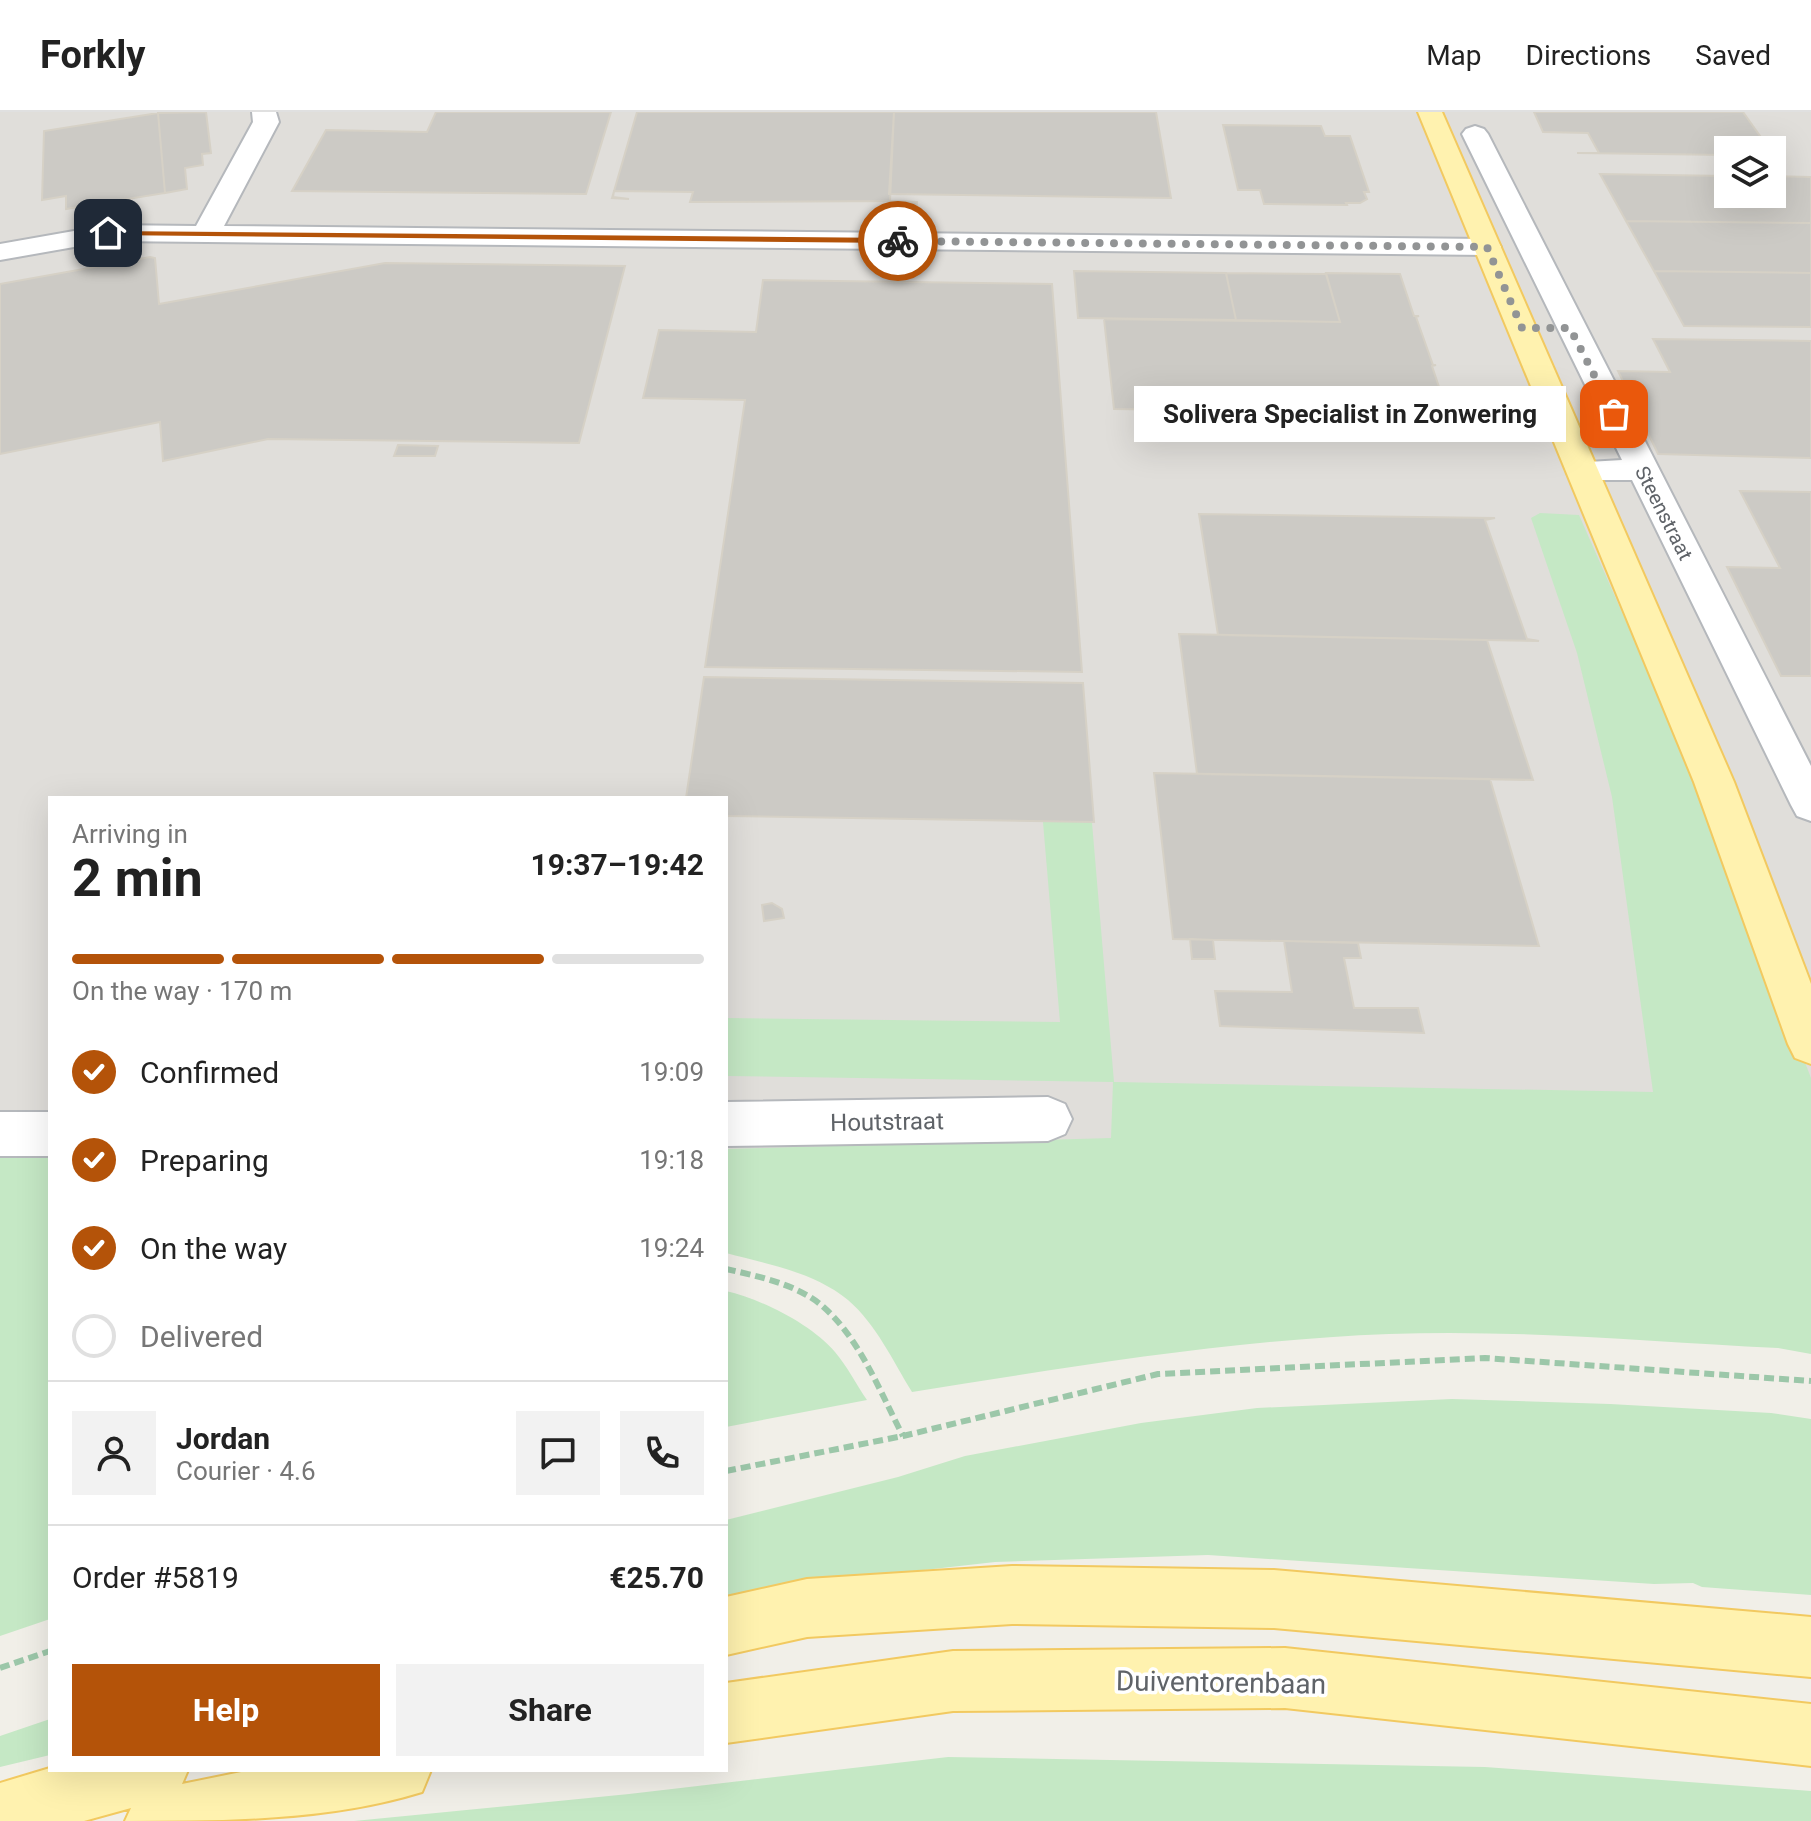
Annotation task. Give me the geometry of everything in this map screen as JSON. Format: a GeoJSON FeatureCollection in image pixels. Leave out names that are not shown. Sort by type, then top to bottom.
{"type":"FeatureCollection","features":[{"type":"Feature","properties":{"kind":"main road"},"geometry":{"type":"LineString","coordinates":[[1430,112],[1714,782],[1811,1044]]}},
{"type":"Feature","properties":{"kind":"main road"},"geometry":{"type":"LineString","coordinates":[[1714,782],[1811,959]]}},
{"type":"Feature","properties":{"kind":"main road"},"geometry":{"type":"LineString","coordinates":[[728,1626],[807,1608],[1012,1595],[1274,1599],[1811,1647]]}},
{"type":"Feature","properties":{"kind":"main road","name":"Duiventorenbaan"},"geometry":{"type":"LineString","coordinates":[[728,1713],[953,1681],[1285,1678],[1811,1735]]}},
{"type":"Feature","properties":{"kind":"main road"},"geometry":{"type":"LineString","coordinates":[[0,1816],[150,1772]]}},
{"type":"Feature","properties":{"kind":"main road"},"geometry":{"type":"LineString","coordinates":[[157,1821],[390,1772]]}},
{"type":"Feature","properties":{"kind":"street"},"geometry":{"type":"LineString","coordinates":[[206,233],[266,122],[264,112]]}},
{"type":"Feature","properties":{"kind":"street","name":"Steenstraat"},"geometry":{"type":"LineString","coordinates":[[1475,134],[1811,805]]}},
{"type":"Feature","properties":{"kind":"street"},"geometry":{"type":"LineString","coordinates":[[1453,167],[1490,168]]}},
{"type":"Feature","properties":{"kind":"street"},"geometry":{"type":"LineString","coordinates":[[0,252],[108,233],[1487,247]]}},
{"type":"Feature","properties":{"kind":"street"},"geometry":{"type":"LineString","coordinates":[[1522,328],[1570,328]]}},
{"type":"Feature","properties":{"kind":"street"},"geometry":{"type":"LineString","coordinates":[[1583,470],[1643,470]]}},
{"type":"Feature","properties":{"kind":"street","name":"Houtstraat"},"geometry":{"type":"LineString","coordinates":[[728,1124],[1048,1119]]}},
{"type":"Feature","properties":{"kind":"street"},"geometry":{"type":"LineString","coordinates":[[0,1134],[48,1134]]}},
{"type":"Feature","properties":{"kind":"path"},"geometry":{"type":"LineString","coordinates":[[728,1270],[791,1290],[820,1304],[856,1348],[903,1436]]}},
{"type":"Feature","properties":{"kind":"path"},"geometry":{"type":"LineString","coordinates":[[728,1471],[903,1436],[1158,1374],[1485,1358],[1811,1381]]}},
{"type":"Feature","properties":{"kind":"path"},"geometry":{"type":"LineString","coordinates":[[0,1668],[48,1652]]}},
{"type":"Feature","properties":{"kind":"shaded area"},"geometry":{"type":"Polygon","coordinates":[[[0,112],[1811,112],[1811,1131],[728,1151],[728,796],[48,796],[48,1167],[0,1168],[0,112]]]}},
{"type":"Feature","properties":{"kind":"green space"},"geometry":{"type":"Polygon","coordinates":[[[1540,513],[1579,515],[1697,782],[1811,1078],[1811,1354],[1778,1348],[1584,1337],[1486,1333],[1389,1334],[1209,1348],[912,1392],[876,1331],[835,1290],[774,1265],[728,1254],[728,1149],[1111,1138],[1113,1082],[728,1076],[728,1018],[1060,1022],[1041,799],[1090,799],[1114,1082],[1653,1092],[1612,797],[1577,653],[1531,518],[1540,513]]]}},
{"type":"Feature","properties":{"kind":"green space"},"geometry":{"type":"Polygon","coordinates":[[[0,1149],[48,1150],[48,1620],[0,1636],[0,1149]]]}},
{"type":"Feature","properties":{"kind":"green space"},"geometry":{"type":"Polygon","coordinates":[[[728,1292],[770,1306],[813,1332],[839,1357],[867,1400],[728,1427],[728,1292]]]}},
{"type":"Feature","properties":{"kind":"green space"},"geometry":{"type":"Polygon","coordinates":[[[1452,1399],[1610,1404],[1771,1413],[1811,1419],[1811,1595],[1702,1587],[1693,1583],[1654,1584],[1208,1555],[995,1562],[924,1570],[728,1602],[728,1520],[898,1477],[965,1456],[1141,1423],[1257,1408],[1452,1399]]]}},
{"type":"Feature","properties":{"kind":"green space"},"geometry":{"type":"Polygon","coordinates":[[[48,1720],[48,1755],[0,1767],[0,1736],[48,1720]]]}},
{"type":"Feature","properties":{"kind":"green space"},"geometry":{"type":"Polygon","coordinates":[[[948,1757],[1485,1767],[1811,1791],[1811,1821],[354,1821],[629,1794],[948,1757]]]}},
{"type":"Feature","properties":{"kind":"building"},"geometry":{"type":"Polygon","coordinates":[[[206,112],[211,153],[202,154],[203,165],[185,168],[187,189],[165,193],[158,113],[206,112]]]}},
{"type":"Feature","properties":{"kind":"building"},"geometry":{"type":"Polygon","coordinates":[[[436,112],[611,112],[586,194],[292,191],[326,130],[427,132],[436,112]]]}},
{"type":"Feature","properties":{"kind":"building"},"geometry":{"type":"Polygon","coordinates":[[[637,112],[894,112],[890,201],[690,202],[693,192],[614,191],[637,112]]]}},
{"type":"Feature","properties":{"kind":"building"},"geometry":{"type":"Polygon","coordinates":[[[894,112],[1156,112],[1171,198],[889,194],[894,112]]]}},
{"type":"Feature","properties":{"kind":"building"},"geometry":{"type":"Polygon","coordinates":[[[1534,112],[1743,112],[1760,136],[1714,136],[1714,155],[1577,153],[1599,153],[1588,133],[1543,132],[1534,112]]]}},
{"type":"Feature","properties":{"kind":"building"},"geometry":{"type":"Polygon","coordinates":[[[158,113],[165,193],[66,209],[66,196],[42,200],[44,131],[158,113]]]}},
{"type":"Feature","properties":{"kind":"building"},"geometry":{"type":"Polygon","coordinates":[[[1223,125],[1321,126],[1325,136],[1350,136],[1369,192],[1364,192],[1367,199],[1347,205],[1264,204],[1260,190],[1238,190],[1223,125]]]}},
{"type":"Feature","properties":{"kind":"building"},"geometry":{"type":"Polygon","coordinates":[[[1600,174],[1714,176],[1714,208],[1786,208],[1786,176],[1811,177],[1811,223],[1626,221],[1600,174]]]}},
{"type":"Feature","properties":{"kind":"building"},"geometry":{"type":"Polygon","coordinates":[[[890,201],[917,202],[916,214],[889,213],[890,201]]]}},
{"type":"Feature","properties":{"kind":"building"},"geometry":{"type":"Polygon","coordinates":[[[1626,221],[1811,223],[1811,273],[1654,271],[1626,221]]]}},
{"type":"Feature","properties":{"kind":"building"},"geometry":{"type":"Polygon","coordinates":[[[155,258],[159,304],[385,263],[625,266],[579,443],[268,439],[163,461],[160,422],[0,454],[0,284],[155,258]]]}},
{"type":"Feature","properties":{"kind":"building"},"geometry":{"type":"Polygon","coordinates":[[[1074,271],[1226,273],[1236,320],[1078,318],[1074,271]]]}},
{"type":"Feature","properties":{"kind":"building"},"geometry":{"type":"Polygon","coordinates":[[[1654,271],[1811,273],[1811,327],[1684,326],[1654,271]]]}},
{"type":"Feature","properties":{"kind":"building"},"geometry":{"type":"Polygon","coordinates":[[[1226,273],[1326,274],[1340,322],[1236,320],[1226,273]]]}},
{"type":"Feature","properties":{"kind":"building"},"geometry":{"type":"Polygon","coordinates":[[[1326,273],[1400,274],[1414,316],[1419,316],[1416,317],[1433,365],[1436,365],[1432,366],[1448,414],[1114,409],[1104,319],[1340,322],[1326,273]]]}},
{"type":"Feature","properties":{"kind":"building"},"geometry":{"type":"Polygon","coordinates":[[[763,280],[1052,284],[1082,672],[705,667],[745,400],[643,398],[659,330],[756,332],[763,280]]]}},
{"type":"Feature","properties":{"kind":"building"},"geometry":{"type":"Polygon","coordinates":[[[1653,339],[1811,341],[1811,458],[1658,454],[1618,371],[1670,372],[1653,339]]]}},
{"type":"Feature","properties":{"kind":"building"},"geometry":{"type":"Polygon","coordinates":[[[398,445],[438,446],[435,456],[394,456],[398,445]]]}},
{"type":"Feature","properties":{"kind":"building"},"geometry":{"type":"Polygon","coordinates":[[[1740,491],[1811,492],[1811,676],[1781,676],[1727,567],[1780,568],[1740,491]]]}},
{"type":"Feature","properties":{"kind":"building"},"geometry":{"type":"Polygon","coordinates":[[[1199,514],[1495,518],[1485,520],[1527,639],[1539,641],[1218,635],[1199,514]]]}},
{"type":"Feature","properties":{"kind":"building"},"geometry":{"type":"Polygon","coordinates":[[[1179,634],[1487,640],[1533,780],[1197,774],[1179,634]]]}},
{"type":"Feature","properties":{"kind":"building"},"geometry":{"type":"Polygon","coordinates":[[[704,677],[1083,683],[1094,822],[728,816],[728,796],[686,796],[704,677]]]}},
{"type":"Feature","properties":{"kind":"building"},"geometry":{"type":"Polygon","coordinates":[[[1154,773],[1490,779],[1539,946],[1173,939],[1154,773]]]}},
{"type":"Feature","properties":{"kind":"building"},"geometry":{"type":"Polygon","coordinates":[[[772,903],[782,909],[784,918],[764,921],[762,905],[772,903]]]}},
{"type":"Feature","properties":{"kind":"building"},"geometry":{"type":"Polygon","coordinates":[[[1190,939],[1213,940],[1215,959],[1192,959],[1190,939]]]}},
{"type":"Feature","properties":{"kind":"building"},"geometry":{"type":"Polygon","coordinates":[[[1284,941],[1358,943],[1361,958],[1344,958],[1354,1008],[1418,1008],[1424,1033],[1220,1026],[1215,991],[1292,992],[1284,941]]]}},
{"type":"Feature","properties":{"kind":"way so far"},"geometry":{"type":"LineString","coordinates":[[898,241],[1487,247],[1522,328],[1570,328],[1614,414]]}},
{"type":"Feature","properties":{"kind":"place","name":"Solivera Specialist in Zonwering"},"geometry":{"type":"Point","coordinates":[1614,414]}},
{"type":"Feature","properties":{"kind":"route"},"geometry":{"type":"LineString","coordinates":[[108,233],[898,241]]}}]}
